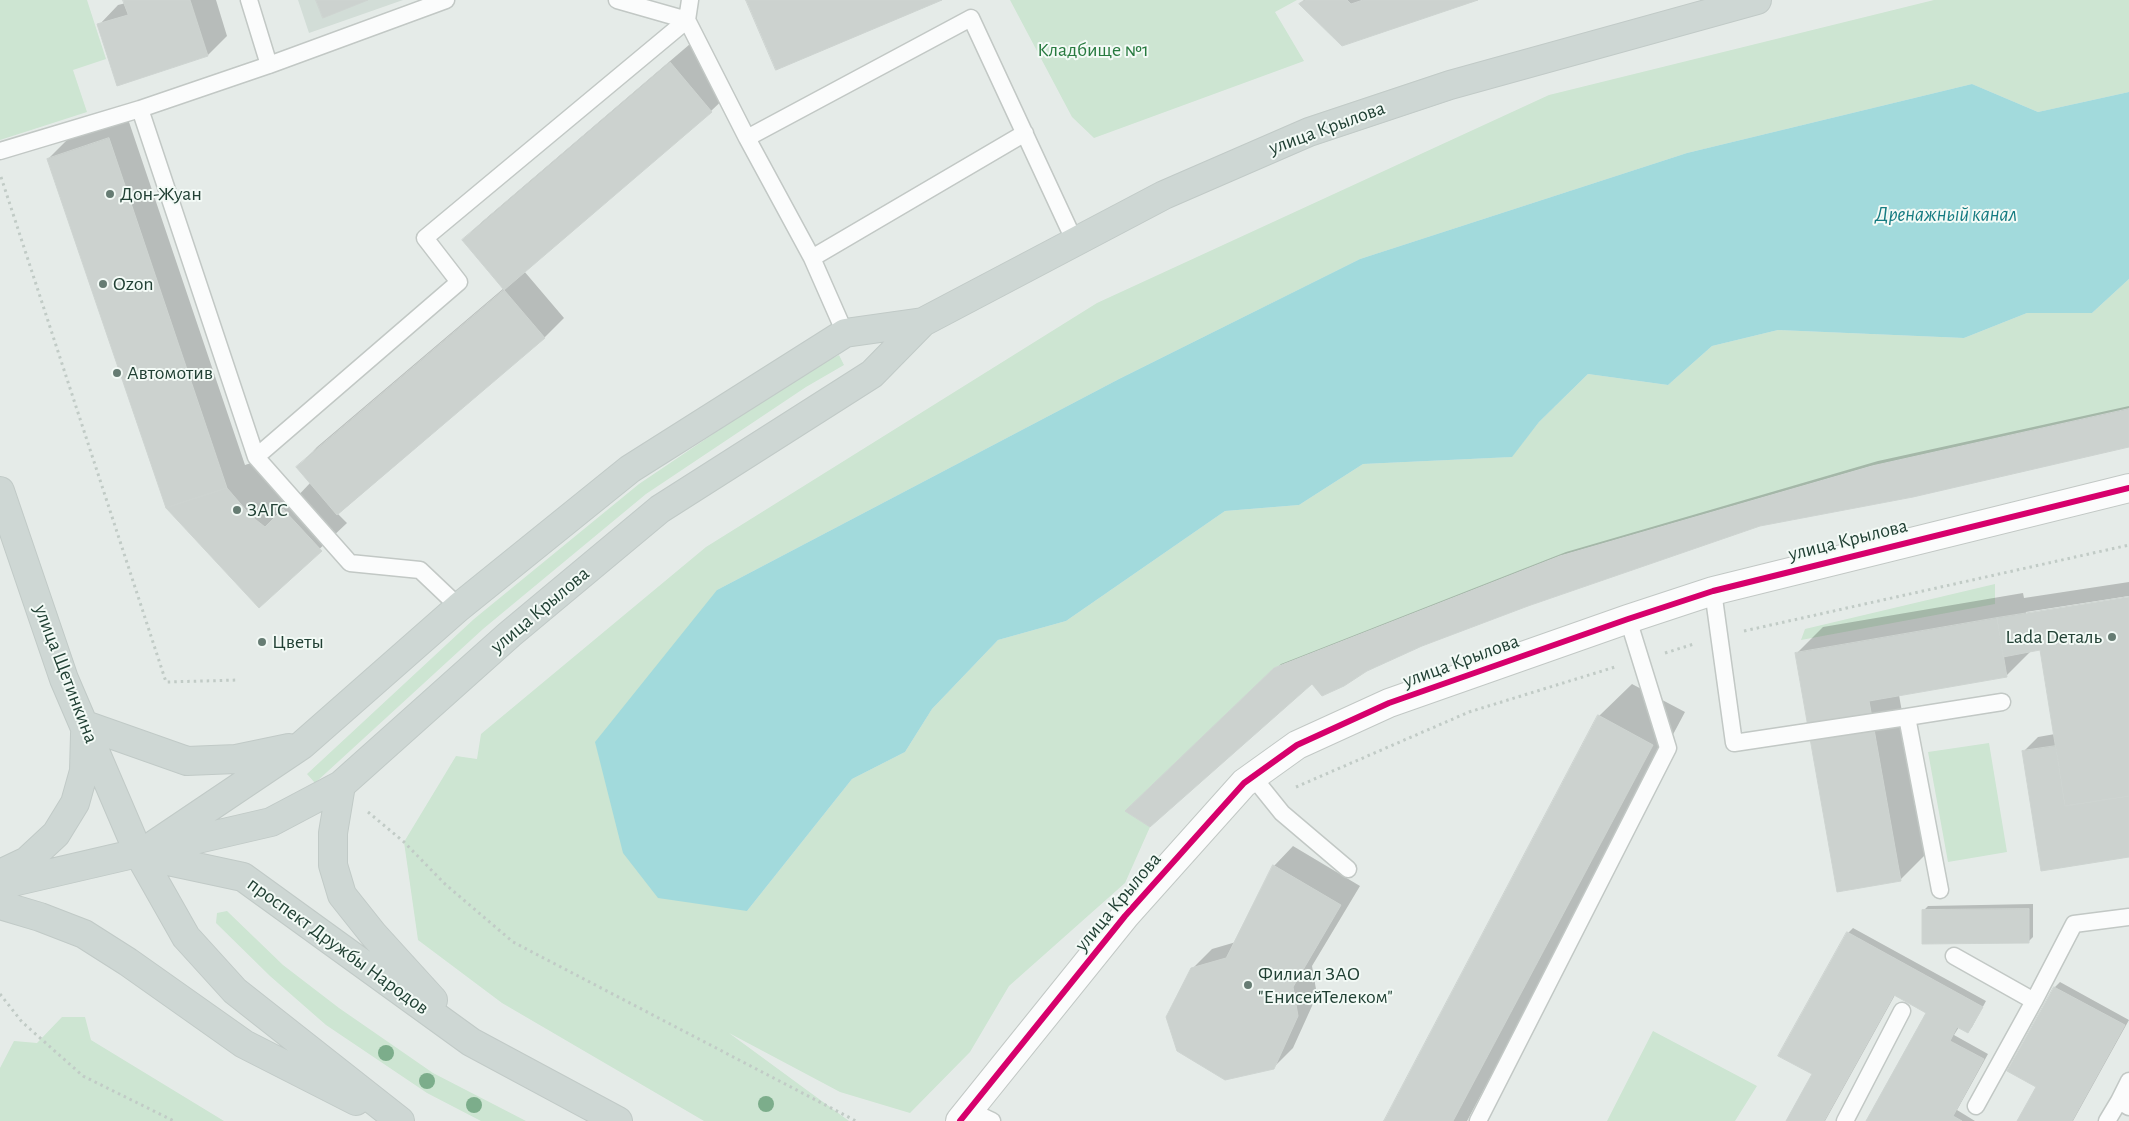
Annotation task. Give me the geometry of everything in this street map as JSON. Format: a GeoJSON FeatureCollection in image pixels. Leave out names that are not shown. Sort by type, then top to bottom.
{"type":"FeatureCollection","features":[{"type":"Feature","properties":{"kind":"main road","name":"улица Крылова"},"geometry":{"type":"LineString","coordinates":[[0,885],[271,822],[341,786],[510,634],[660,509],[872,374],[923,322],[1164,195],[1309,132],[1450,85],[1757,0]]}},
{"type":"Feature","properties":{"kind":"main road","name":"улица Крылова"},"geometry":{"type":"LineString","coordinates":[[139,854],[302,745],[459,607],[630,470],[845,333],[923,322]]}},
{"type":"Feature","properties":{"kind":"main road","name":"улица Щетинкина"},"geometry":{"type":"LineString","coordinates":[[0,492],[64,679],[139,854]]}},
{"type":"Feature","properties":{"kind":"main road"},"geometry":{"type":"LineString","coordinates":[[0,874],[27,861],[56,834],[75,803],[84,771],[85,725],[187,761],[236,759],[302,745]]}},
{"type":"Feature","properties":{"kind":"main road"},"geometry":{"type":"LineString","coordinates":[[341,786],[332,834],[333,865],[342,895],[373,934],[472,1042]]}},
{"type":"Feature","properties":{"kind":"main road"},"geometry":{"type":"LineString","coordinates":[[139,854],[186,937],[236,991],[400,1121]]}},
{"type":"Feature","properties":{"kind":"main road","name":"проспект Дружбы Народов"},"geometry":{"type":"LineString","coordinates":[[139,854],[243,877],[472,1042],[618,1121]]}},
{"type":"Feature","properties":{"kind":"main road"},"geometry":{"type":"LineString","coordinates":[[0,905],[40,917],[84,934],[128,962],[244,1044],[395,1121]]}},
{"type":"Feature","properties":{"kind":"street","name":"улица Крылова"},"geometry":{"type":"LineString","coordinates":[[973,1117],[1125,916],[1244,783],[1297,745],[1389,703],[1713,591],[2129,488]]}},
{"type":"Feature","properties":{"kind":"lane"},"geometry":{"type":"LineString","coordinates":[[249,0],[269,65]]}},
{"type":"Feature","properties":{"kind":"lane"},"geometry":{"type":"LineString","coordinates":[[0,151],[140,109],[269,65],[446,0]]}},
{"type":"Feature","properties":{"kind":"lane"},"geometry":{"type":"LineString","coordinates":[[617,0],[687,20]]}},
{"type":"Feature","properties":{"kind":"lane"},"geometry":{"type":"LineString","coordinates":[[690,0],[687,20],[747,138],[812,258],[845,333]]}},
{"type":"Feature","properties":{"kind":"lane"},"geometry":{"type":"LineString","coordinates":[[747,138],[971,18],[1075,242]]}},
{"type":"Feature","properties":{"kind":"lane"},"geometry":{"type":"LineString","coordinates":[[256,457],[459,282],[425,238],[687,20]]}},
{"type":"Feature","properties":{"kind":"lane"},"geometry":{"type":"LineString","coordinates":[[140,109],[256,457],[350,563],[420,570],[459,607]]}},
{"type":"Feature","properties":{"kind":"lane"},"geometry":{"type":"LineString","coordinates":[[812,258],[1025,133]]}},
{"type":"Feature","properties":{"kind":"lane"},"geometry":{"type":"LineString","coordinates":[[1713,591],[1734,743],[2002,702]]}},
{"type":"Feature","properties":{"kind":"lane"},"geometry":{"type":"LineString","coordinates":[[1478,1121],[1668,748],[1628,619]]}},
{"type":"Feature","properties":{"kind":"lane"},"geometry":{"type":"LineString","coordinates":[[1907,717],[1940,890]]}},
{"type":"Feature","properties":{"kind":"lane"},"geometry":{"type":"LineString","coordinates":[[1253,777],[1282,813],[1348,869]]}},
{"type":"Feature","properties":{"kind":"lane"},"geometry":{"type":"LineString","coordinates":[[1976,1106],[2074,924],[2129,917]]}},
{"type":"Feature","properties":{"kind":"lane"},"geometry":{"type":"LineString","coordinates":[[1954,956],[2034,1001]]}},
{"type":"Feature","properties":{"kind":"lane"},"geometry":{"type":"LineString","coordinates":[[1844,1121],[1902,1011]]}},
{"type":"Feature","properties":{"kind":"lane"},"geometry":{"type":"LineString","coordinates":[[2107,1121],[2124,1104],[2129,1081]]}},
{"type":"Feature","properties":{"kind":"path"},"geometry":{"type":"LineString","coordinates":[[0,174],[166,682],[239,680]]}},
{"type":"Feature","properties":{"kind":"path"},"geometry":{"type":"LineString","coordinates":[[364,808],[404,842],[445,884],[513,942],[856,1121]]}},
{"type":"Feature","properties":{"kind":"path"},"geometry":{"type":"LineString","coordinates":[[0,994],[22,1022],[83,1076],[174,1121]]}},
{"type":"Feature","properties":{"kind":"shaded area"},"geometry":{"type":"Polygon","coordinates":[[[298,0],[403,0],[309,33],[298,0]]]}},
{"type":"Feature","properties":{"kind":"green space"},"geometry":{"type":"Polygon","coordinates":[[[0,0],[87,0],[106,59],[73,70],[87,112],[0,140],[0,0]]]}},
{"type":"Feature","properties":{"kind":"green space","name":"Кладбище №1"},"geometry":{"type":"Polygon","coordinates":[[[1010,0],[1297,0],[1275,12],[1304,61],[1094,138],[1072,117],[1010,0]]]}},
{"type":"Feature","properties":{"kind":"green space"},"geometry":{"type":"Polygon","coordinates":[[[1934,0],[2129,0],[2129,92],[2038,112],[1972,84],[1687,153],[1360,259],[1119,379],[717,590],[747,911],[852,779],[905,752],[932,709],[998,640],[1066,621],[1225,511],[1299,505],[1363,464],[1511,457],[1539,422],[1588,374],[1668,385],[1712,346],[1778,330],[1964,338],[2027,313],[2092,313],[2129,279],[2129,409],[1872,466],[1560,556],[1274,668],[1126,811],[1150,827],[1125,883],[1009,986],[970,1052],[910,1113],[840,1092],[729,1033],[849,1121],[704,1121],[502,1003],[418,940],[404,842],[456,756],[477,759],[481,734],[706,547],[1097,303],[1549,95],[1934,0]]]}},
{"type":"Feature","properties":{"kind":"green space"},"geometry":{"type":"Polygon","coordinates":[[[839,355],[844,365],[806,387],[646,494],[483,629],[315,783],[307,774],[474,619],[639,484],[799,376],[839,355]]]}},
{"type":"Feature","properties":{"kind":"green space"},"geometry":{"type":"Polygon","coordinates":[[[1995,584],[1995,604],[1801,640],[1805,629],[1995,584]]]}},
{"type":"Feature","properties":{"kind":"green space"},"geometry":{"type":"Polygon","coordinates":[[[1989,743],[2007,852],[1948,862],[1928,752],[1989,743]]]}},
{"type":"Feature","properties":{"kind":"green space"},"geometry":{"type":"Polygon","coordinates":[[[227,911],[283,965],[339,1008],[433,1073],[526,1121],[481,1121],[427,1093],[326,1025],[270,976],[216,923],[217,913],[227,911]]]}},
{"type":"Feature","properties":{"kind":"green space"},"geometry":{"type":"Polygon","coordinates":[[[62,1017],[85,1017],[91,1040],[224,1121],[0,1121],[0,1068],[14,1041],[37,1043],[62,1017]]]}},
{"type":"Feature","properties":{"kind":"green space"},"geometry":{"type":"Polygon","coordinates":[[[1653,1031],[1757,1086],[1735,1121],[1607,1121],[1653,1031]]]}},
{"type":"Feature","properties":{"kind":"water","name":"Дренажный канал"},"geometry":{"type":"Polygon","coordinates":[[[1972,84],[2038,112],[2129,92],[2129,279],[2092,313],[2027,313],[1964,338],[1778,330],[1712,346],[1668,385],[1588,374],[1539,422],[1512,457],[1363,464],[1299,505],[1225,511],[1066,621],[998,640],[932,709],[905,752],[852,779],[747,911],[658,898],[623,853],[595,742],[717,590],[1119,379],[1360,259],[1687,153],[1972,84]]]}},
{"type":"Feature","properties":{"kind":"building"},"geometry":{"type":"Polygon","coordinates":[[[123,0],[190,0],[208,56],[117,86],[97,24],[128,15],[123,0]]]}},
{"type":"Feature","properties":{"kind":"building"},"geometry":{"type":"Polygon","coordinates":[[[316,0],[368,0],[323,18],[316,0]]]}},
{"type":"Feature","properties":{"kind":"building"},"geometry":{"type":"Polygon","coordinates":[[[746,0],[942,0],[776,70],[746,0]]]}},
{"type":"Feature","properties":{"kind":"building"},"geometry":{"type":"Polygon","coordinates":[[[1305,0],[1347,0],[1351,4],[1363,0],[1478,0],[1342,46],[1299,4],[1305,0]]]}},
{"type":"Feature","properties":{"kind":"building"},"geometry":{"type":"Polygon","coordinates":[[[670,62],[712,112],[504,290],[462,240],[670,62]]]}},
{"type":"Feature","properties":{"kind":"building"},"geometry":{"type":"Polygon","coordinates":[[[109,138],[227,488],[166,508],[47,159],[109,138]]]}},
{"type":"Feature","properties":{"kind":"building"},"geometry":{"type":"Polygon","coordinates":[[[504,290],[545,338],[337,515],[296,467],[504,290]]]}},
{"type":"Feature","properties":{"kind":"building"},"geometry":{"type":"Polygon","coordinates":[[[2129,409],[2129,447],[1913,497],[1760,526],[1528,606],[1422,646],[1367,671],[1344,686],[1322,696],[1312,684],[1150,827],[1125,811],[1274,668],[1560,556],[1872,466],[2129,409]]]}},
{"type":"Feature","properties":{"kind":"building"},"geometry":{"type":"Polygon","coordinates":[[[227,488],[251,516],[265,527],[283,509],[322,551],[259,608],[166,508],[227,488]]]}},
{"type":"Feature","properties":{"kind":"building"},"geometry":{"type":"Polygon","coordinates":[[[2129,597],[2129,796],[2065,806],[2040,650],[2003,657],[1997,618],[2129,597]]]}},
{"type":"Feature","properties":{"kind":"building"},"geometry":{"type":"Polygon","coordinates":[[[1997,618],[2007,677],[1869,701],[1901,881],[1837,892],[1795,653],[1997,618]]]}},
{"type":"Feature","properties":{"kind":"building"},"geometry":{"type":"Polygon","coordinates":[[[1598,715],[1653,745],[1453,1121],[1384,1121],[1598,715]]]}},
{"type":"Feature","properties":{"kind":"building"},"geometry":{"type":"Polygon","coordinates":[[[2056,746],[2065,806],[2129,796],[2129,857],[2041,871],[2022,751],[2056,746]]]}},
{"type":"Feature","properties":{"kind":"building"},"geometry":{"type":"Polygon","coordinates":[[[1273,865],[1341,905],[1293,987],[1298,1016],[1274,1069],[1225,1080],[1177,1051],[1166,1017],[1191,968],[1226,958],[1273,865]]]}},
{"type":"Feature","properties":{"kind":"building"},"geometry":{"type":"Polygon","coordinates":[[[2029,909],[2029,943],[1922,944],[1922,910],[2029,909]]]}},
{"type":"Feature","properties":{"kind":"building"},"geometry":{"type":"Polygon","coordinates":[[[1847,932],[1983,1007],[1968,1033],[1957,1027],[1950,1041],[1984,1059],[1953,1116],[1962,1121],[1866,1121],[1926,1013],[1894,995],[1824,1121],[1786,1121],[1812,1074],[1778,1056],[1847,932]]]}},
{"type":"Feature","properties":{"kind":"building"},"geometry":{"type":"Polygon","coordinates":[[[2054,987],[2125,1025],[2072,1121],[2017,1121],[2036,1087],[2007,1071],[2054,987]]]}},
{"type":"Feature","properties":{"kind":"cycle path"},"geometry":{"type":"LineString","coordinates":[[960,1121],[1125,916],[1244,783],[1297,745],[1389,703],[1713,591],[2129,488]]}},
{"type":"Feature","properties":{"kind":"place","name":"Дон-Жуан"},"geometry":{"type":"Point","coordinates":[110,194]}},
{"type":"Feature","properties":{"kind":"place","name":"Ozon"},"geometry":{"type":"Point","coordinates":[103,284]}},
{"type":"Feature","properties":{"kind":"place","name":"Автомотив"},"geometry":{"type":"Point","coordinates":[117,373]}},
{"type":"Feature","properties":{"kind":"place","name":"ЗАГС"},"geometry":{"type":"Point","coordinates":[237,510]}},
{"type":"Feature","properties":{"kind":"place","name":"Lada Dеталь"},"geometry":{"type":"Point","coordinates":[2112,637]}},
{"type":"Feature","properties":{"kind":"place","name":"Цветы"},"geometry":{"type":"Point","coordinates":[262,642]}},
{"type":"Feature","properties":{"kind":"place","name":"Филиал ЗАО \"ЕнисейТелеком\""},"geometry":{"type":"Point","coordinates":[1248,985]}}]}
